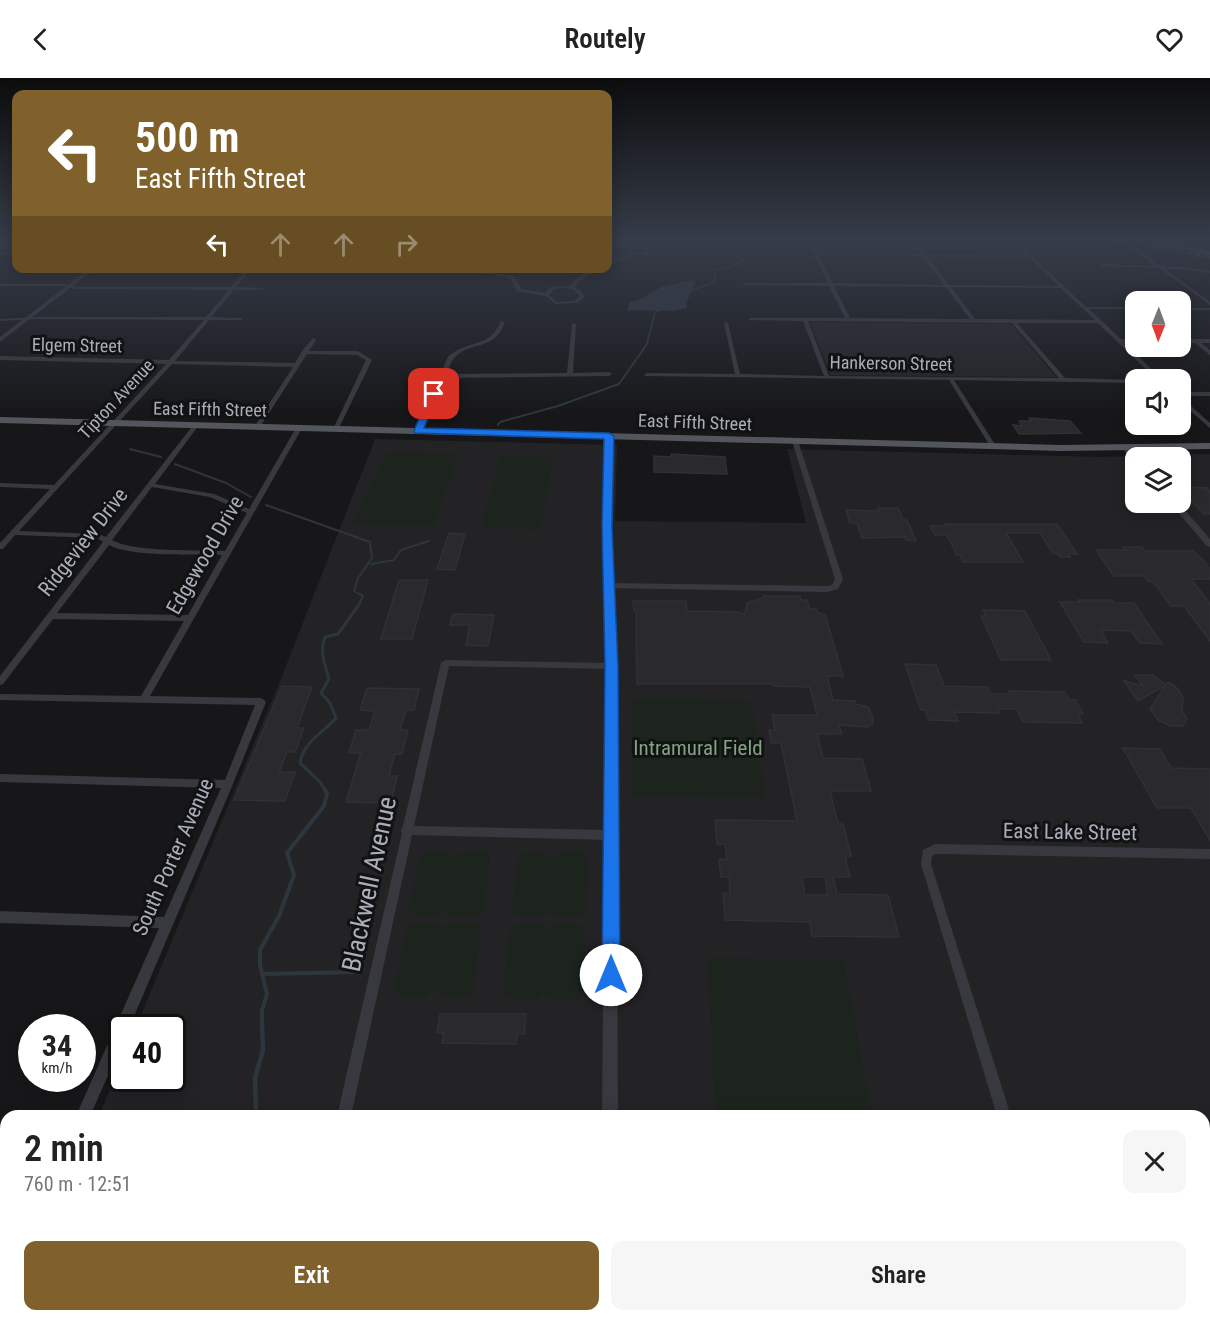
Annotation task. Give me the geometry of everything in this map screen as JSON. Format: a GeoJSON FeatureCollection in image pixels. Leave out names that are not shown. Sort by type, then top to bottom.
{"type":"FeatureCollection","features":[{"type":"Feature","properties":{"kind":"main road","name":"East Fifth Street"},"geometry":{"type":"LineString","coordinates":[[0,420],[1125,449]]}},
{"type":"Feature","properties":{"kind":"main road","name":"East Fifth Street"},"geometry":{"type":"LineString","coordinates":[[1182,447],[1210,446]]}},
{"type":"Feature","properties":{"kind":"street"},"geometry":{"type":"LineString","coordinates":[[0,340],[54,299]]}},
{"type":"Feature","properties":{"kind":"street","name":"Tipton Avenue"},"geometry":{"type":"LineString","coordinates":[[0,547],[170,363],[225,299]]}},
{"type":"Feature","properties":{"kind":"street"},"geometry":{"type":"LineString","coordinates":[[552,299],[556,303],[580,299]]}},
{"type":"Feature","properties":{"kind":"street"},"geometry":{"type":"LineString","coordinates":[[838,299],[848,320]]}},
{"type":"Feature","properties":{"kind":"street"},"geometry":{"type":"LineString","coordinates":[[957,299],[974,321]]}},
{"type":"Feature","properties":{"kind":"street"},"geometry":{"type":"LineString","coordinates":[[1076,299],[1149,369]]}},
{"type":"Feature","properties":{"kind":"street"},"geometry":{"type":"LineString","coordinates":[[1191,308],[1210,307]]}},
{"type":"Feature","properties":{"kind":"street"},"geometry":{"type":"LineString","coordinates":[[1085,308],[1125,308]]}},
{"type":"Feature","properties":{"kind":"street"},"geometry":{"type":"LineString","coordinates":[[0,320],[240,319]]}},
{"type":"Feature","properties":{"kind":"street"},"geometry":{"type":"LineString","coordinates":[[750,319],[1100,322]]}},
{"type":"Feature","properties":{"kind":"street"},"geometry":{"type":"LineString","coordinates":[[805,320],[827,377]]}},
{"type":"Feature","properties":{"kind":"street"},"geometry":{"type":"LineString","coordinates":[[419,431],[451,357],[461,350],[492,340],[499,333],[503,322]]}},
{"type":"Feature","properties":{"kind":"street"},"geometry":{"type":"LineString","coordinates":[[1014,322],[1063,380]]}},
{"type":"Feature","properties":{"kind":"street"},"geometry":{"type":"LineString","coordinates":[[726,323],[738,376]]}},
{"type":"Feature","properties":{"kind":"street"},"geometry":{"type":"LineString","coordinates":[[570,375],[574,324]]}},
{"type":"Feature","properties":{"kind":"street"},"geometry":{"type":"LineString","coordinates":[[257,427],[313,339]]}},
{"type":"Feature","properties":{"kind":"street"},"geometry":{"type":"LineString","coordinates":[[1120,341],[1125,341]]}},
{"type":"Feature","properties":{"kind":"street"},"geometry":{"type":"LineString","coordinates":[[1191,341],[1210,341]]}},
{"type":"Feature","properties":{"kind":"street"},"geometry":{"type":"LineString","coordinates":[[1196,341],[1210,353]]}},
{"type":"Feature","properties":{"kind":"street"},"geometry":{"type":"LineString","coordinates":[[304,352],[352,352],[363,355],[369,360],[336,429]]}},
{"type":"Feature","properties":{"kind":"street","name":"Elgem Street"},"geometry":{"type":"LineString","coordinates":[[0,358],[297,365]]}},
{"type":"Feature","properties":{"kind":"street"},"geometry":{"type":"LineString","coordinates":[[441,376],[609,374]]}},
{"type":"Feature","properties":{"kind":"street","name":"Hankerson Street"},"geometry":{"type":"LineString","coordinates":[[647,375],[1125,381]]}},
{"type":"Feature","properties":{"kind":"street"},"geometry":{"type":"LineString","coordinates":[[950,378],[993,446]]}},
{"type":"Feature","properties":{"kind":"street"},"geometry":{"type":"LineString","coordinates":[[1191,395],[1210,394]]}},
{"type":"Feature","properties":{"kind":"street"},"geometry":{"type":"LineString","coordinates":[[1191,407],[1210,426]]}},
{"type":"Feature","properties":{"kind":"street","name":"Ridgeview Drive"},"geometry":{"type":"LineString","coordinates":[[0,682],[196,425]]}},
{"type":"Feature","properties":{"kind":"street","name":"Edgewood Drive"},"geometry":{"type":"LineString","coordinates":[[143,700],[300,428]]}},
{"type":"Feature","properties":{"kind":"street"},"geometry":{"type":"LineString","coordinates":[[609,436],[607,532],[611,666],[610,1110]]}},
{"type":"Feature","properties":{"kind":"street"},"geometry":{"type":"LineString","coordinates":[[609,586],[827,589],[837,584],[838,579],[795,441]]}},
{"type":"Feature","properties":{"kind":"street"},"geometry":{"type":"LineString","coordinates":[[150,484],[212,495],[250,512]]}},
{"type":"Feature","properties":{"kind":"street"},"geometry":{"type":"LineString","coordinates":[[0,485],[54,487]]}},
{"type":"Feature","properties":{"kind":"street"},"geometry":{"type":"LineString","coordinates":[[1183,513],[1210,544]]}},
{"type":"Feature","properties":{"kind":"street"},"geometry":{"type":"LineString","coordinates":[[13,533],[99,536],[105,542],[116,546],[140,550],[227,553]]}},
{"type":"Feature","properties":{"kind":"street"},"geometry":{"type":"LineString","coordinates":[[50,615],[190,618]]}},
{"type":"Feature","properties":{"kind":"street","name":"Blackwell Avenue"},"geometry":{"type":"LineString","coordinates":[[345,1110],[445,663],[611,666]]}},
{"type":"Feature","properties":{"kind":"street"},"geometry":{"type":"LineString","coordinates":[[0,697],[143,700]]}},
{"type":"Feature","properties":{"kind":"street","name":"South Porter Avenue"},"geometry":{"type":"LineString","coordinates":[[128,1014],[261,702],[143,700]]}},
{"type":"Feature","properties":{"kind":"street"},"geometry":{"type":"LineString","coordinates":[[0,778],[228,784]]}},
{"type":"Feature","properties":{"kind":"street"},"geometry":{"type":"LineString","coordinates":[[406,830],[611,835]]}},
{"type":"Feature","properties":{"kind":"street","name":"East Lake Street"},"geometry":{"type":"LineString","coordinates":[[1002,1110],[926,864],[926,856],[930,851],[956,849],[1210,854]]}},
{"type":"Feature","properties":{"kind":"street"},"geometry":{"type":"LineString","coordinates":[[0,917],[167,923]]}},
{"type":"Feature","properties":{"kind":"street","name":"South Porter Avenue"},"geometry":{"type":"LineString","coordinates":[[86,1110],[108,1060]]}},
{"type":"Feature","properties":{"kind":"shaded area"},"geometry":{"type":"Polygon","coordinates":[[[641,299],[688,299],[687,308],[673,311],[627,310],[630,302],[641,299]]]}},
{"type":"Feature","properties":{"kind":"shaded area"},"geometry":{"type":"Polygon","coordinates":[[[810,322],[1011,324],[1056,377],[831,375],[810,322]]]}},
{"type":"Feature","properties":{"kind":"shaded area"},"geometry":{"type":"Polygon","coordinates":[[[375,439],[617,445],[615,521],[806,523],[787,449],[1125,456],[1125,513],[1191,513],[1191,455],[1210,454],[1210,1110],[101,1110],[109,1092],[186,1092],[186,1014],[141,1014],[280,681],[375,439]]]}},
{"type":"Feature","properties":{"kind":"green space"},"geometry":{"type":"Polygon","coordinates":[[[387,452],[459,454],[434,526],[353,524],[387,452]]]}},
{"type":"Feature","properties":{"kind":"green space"},"geometry":{"type":"Polygon","coordinates":[[[501,455],[553,457],[540,530],[481,528],[501,455]]]}},
{"type":"Feature","properties":{"kind":"green space","name":"Intramural Field"},"geometry":{"type":"Polygon","coordinates":[[[631,699],[751,701],[766,798],[631,795],[631,699]]]}},
{"type":"Feature","properties":{"kind":"green space"},"geometry":{"type":"Polygon","coordinates":[[[427,851],[450,852],[455,857],[462,851],[487,851],[490,858],[483,911],[477,917],[450,916],[446,911],[440,916],[412,915],[409,910],[420,857],[427,851]]]}},
{"type":"Feature","properties":{"kind":"green space"},"geometry":{"type":"Polygon","coordinates":[[[524,852],[547,853],[553,858],[559,852],[584,852],[588,859],[586,912],[581,918],[554,917],[549,912],[543,917],[516,916],[512,911],[518,858],[524,852]]]}},
{"type":"Feature","properties":{"kind":"green space"},"geometry":{"type":"Polygon","coordinates":[[[414,922],[439,922],[444,928],[451,922],[477,922],[481,930],[473,991],[467,997],[438,996],[433,990],[426,997],[397,996],[394,990],[406,929],[414,922]]]}},
{"type":"Feature","properties":{"kind":"green space"},"geometry":{"type":"Polygon","coordinates":[[[517,924],[542,924],[548,930],[554,924],[581,924],[585,932],[583,993],[578,999],[548,998],[543,993],[537,999],[507,998],[503,992],[510,931],[517,924]]]}},
{"type":"Feature","properties":{"kind":"green space"},"geometry":{"type":"Polygon","coordinates":[[[707,957],[844,962],[871,1110],[716,1110],[707,957]]]}},
{"type":"Feature","properties":{"kind":"building"},"geometry":{"type":"Polygon","coordinates":[[[1029,418],[1070,421],[1081,433],[1019,434],[1013,425],[1022,426],[1019,421],[1031,421],[1029,418]]]}},
{"type":"Feature","properties":{"kind":"building"},"geometry":{"type":"Polygon","coordinates":[[[671,454],[725,457],[727,474],[654,472],[654,456],[671,457],[671,454]]]}},
{"type":"Feature","properties":{"kind":"building"},"geometry":{"type":"Polygon","coordinates":[[[1191,487],[1207,488],[1210,492],[1210,514],[1204,514],[1191,501],[1191,487]]]}},
{"type":"Feature","properties":{"kind":"building"},"geometry":{"type":"Polygon","coordinates":[[[878,508],[898,508],[903,520],[907,520],[916,541],[906,540],[905,537],[862,538],[857,523],[850,523],[846,510],[879,511],[878,508]]]}},
{"type":"Feature","properties":{"kind":"building"},"geometry":{"type":"Polygon","coordinates":[[[944,524],[1057,524],[1077,554],[1061,557],[1053,553],[1040,533],[1006,533],[1023,562],[963,562],[947,535],[935,535],[930,526],[945,526],[944,524]]]}},
{"type":"Feature","properties":{"kind":"building"},"geometry":{"type":"Polygon","coordinates":[[[449,533],[465,534],[455,570],[437,569],[449,533]]]}},
{"type":"Feature","properties":{"kind":"building"},"geometry":{"type":"Polygon","coordinates":[[[1123,547],[1142,547],[1145,551],[1193,551],[1203,560],[1210,569],[1210,579],[1191,579],[1210,604],[1210,641],[1184,606],[1171,606],[1153,581],[1148,581],[1144,576],[1114,576],[1096,550],[1126,550],[1123,547]]]}},
{"type":"Feature","properties":{"kind":"building"},"geometry":{"type":"Polygon","coordinates":[[[399,580],[428,580],[412,639],[381,639],[399,580]]]}},
{"type":"Feature","properties":{"kind":"building"},"geometry":{"type":"Polygon","coordinates":[[[763,596],[800,596],[801,600],[807,600],[810,609],[816,609],[817,612],[825,615],[843,676],[827,676],[833,700],[855,701],[855,704],[868,707],[873,717],[873,723],[868,727],[839,725],[842,734],[817,734],[823,758],[862,759],[871,791],[830,791],[838,824],[843,824],[851,856],[845,856],[850,877],[833,877],[837,894],[888,895],[899,937],[812,936],[810,922],[725,920],[723,893],[730,893],[729,877],[721,877],[719,860],[727,859],[725,844],[717,844],[715,820],[797,821],[781,743],[771,743],[769,730],[775,730],[772,715],[817,715],[810,687],[774,686],[773,684],[637,684],[636,611],[634,611],[633,601],[686,601],[687,611],[745,614],[747,603],[763,598],[763,596]],[[802,877],[805,895],[828,895],[825,877],[802,877]]]}},
{"type":"Feature","properties":{"kind":"building"},"geometry":{"type":"Polygon","coordinates":[[[1078,600],[1112,600],[1114,603],[1134,603],[1162,644],[1140,643],[1131,631],[1101,630],[1108,643],[1084,642],[1060,602],[1080,602],[1078,600]]]}},
{"type":"Feature","properties":{"kind":"building"},"geometry":{"type":"Polygon","coordinates":[[[983,610],[1025,611],[1051,660],[1001,660],[981,616],[986,616],[983,610]]]}},
{"type":"Feature","properties":{"kind":"building"},"geometry":{"type":"Polygon","coordinates":[[[453,614],[494,615],[488,646],[466,645],[470,625],[450,625],[453,614]]]}},
{"type":"Feature","properties":{"kind":"building"},"geometry":{"type":"Polygon","coordinates":[[[905,664],[936,665],[944,686],[987,687],[991,694],[1011,694],[1009,691],[1065,692],[1069,700],[1076,700],[1083,714],[1078,714],[1082,723],[1023,722],[1017,709],[998,709],[999,713],[954,712],[958,721],[929,720],[925,710],[921,710],[905,664]]]}},
{"type":"Feature","properties":{"kind":"building"},"geometry":{"type":"Polygon","coordinates":[[[1135,675],[1153,675],[1166,685],[1138,701],[1124,681],[1143,686],[1135,675]]]}},
{"type":"Feature","properties":{"kind":"building"},"geometry":{"type":"Polygon","coordinates":[[[1168,682],[1176,687],[1183,697],[1182,711],[1187,719],[1183,726],[1170,726],[1158,720],[1150,709],[1168,682]]]}},
{"type":"Feature","properties":{"kind":"building"},"geometry":{"type":"Polygon","coordinates":[[[282,686],[312,687],[297,728],[304,728],[295,752],[287,752],[279,772],[295,772],[285,801],[234,800],[282,686]]]}},
{"type":"Feature","properties":{"kind":"building"},"geometry":{"type":"Polygon","coordinates":[[[367,688],[419,689],[414,710],[406,710],[400,730],[408,730],[402,754],[395,754],[389,776],[397,776],[391,803],[346,802],[361,753],[349,753],[356,730],[369,730],[375,711],[360,710],[367,688]]]}},
{"type":"Feature","properties":{"kind":"building"},"geometry":{"type":"Polygon","coordinates":[[[1123,748],[1160,749],[1171,768],[1210,769],[1210,840],[1191,808],[1157,808],[1123,748]]]}},
{"type":"Feature","properties":{"kind":"building"},"geometry":{"type":"Polygon","coordinates":[[[440,1014],[526,1014],[524,1034],[517,1034],[516,1044],[442,1043],[444,1033],[437,1033],[440,1014]]]}},
{"type":"Feature","properties":{"kind":"waterway"},"geometry":{"type":"LineString","coordinates":[[649,336],[655,312],[659,310]]}},
{"type":"Feature","properties":{"kind":"waterway"},"geometry":{"type":"LineString","coordinates":[[498,425],[500,422],[558,406],[619,384],[647,344],[649,335]]}},
{"type":"Feature","properties":{"kind":"waterway"},"geometry":{"type":"LineString","coordinates":[[130,449],[161,457]]}},
{"type":"Feature","properties":{"kind":"waterway"},"geometry":{"type":"LineString","coordinates":[[175,464],[226,483],[251,497]]}},
{"type":"Feature","properties":{"kind":"waterway"},"geometry":{"type":"LineString","coordinates":[[266,505],[370,542],[372,558],[358,578],[354,591],[363,596],[359,604]]}},
{"type":"Feature","properties":{"kind":"waterway"},"geometry":{"type":"LineString","coordinates":[[371,564],[394,560],[401,550],[429,541]]}},
{"type":"Feature","properties":{"kind":"waterway"},"geometry":{"type":"LineString","coordinates":[[326,791],[300,763],[309,743],[336,718],[330,703],[321,693],[329,679],[324,663],[323,642],[325,637],[338,634],[360,603]]}},
{"type":"Feature","properties":{"kind":"waterway"},"geometry":{"type":"LineString","coordinates":[[262,974],[260,950],[279,916],[294,875],[287,853],[324,806],[327,794],[325,790]]}},
{"type":"Feature","properties":{"kind":"waterway"},"geometry":{"type":"LineString","coordinates":[[262,974],[357,972]]}},
{"type":"Feature","properties":{"kind":"waterway"},"geometry":{"type":"LineString","coordinates":[[262,974],[267,994],[262,1010],[262,1025]]}},
{"type":"Feature","properties":{"kind":"waterway"},"geometry":{"type":"LineString","coordinates":[[256,1110],[255,1078],[263,1050],[262,1025]]}},
{"type":"Feature","properties":{"kind":"route"},"geometry":{"type":"LineString","coordinates":[[434,394],[419,431],[609,436],[607,526],[611,666],[611,975]]}}]}
